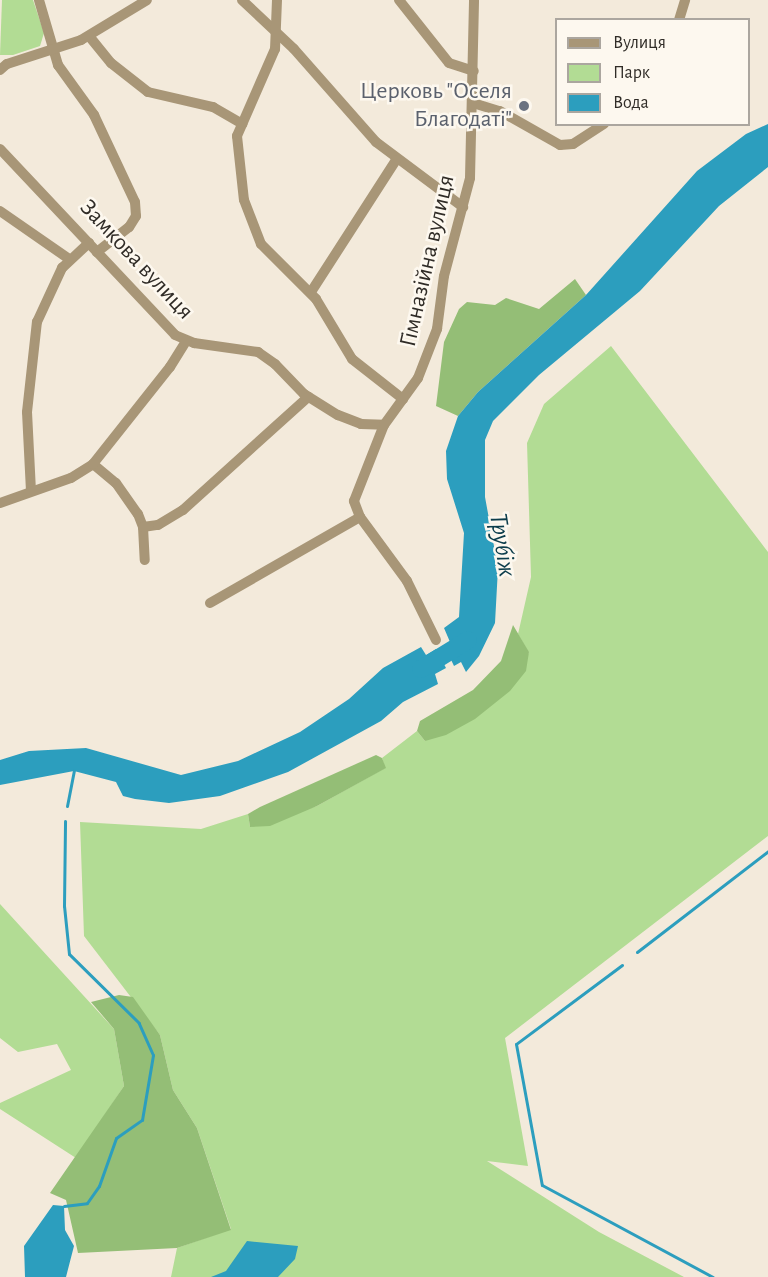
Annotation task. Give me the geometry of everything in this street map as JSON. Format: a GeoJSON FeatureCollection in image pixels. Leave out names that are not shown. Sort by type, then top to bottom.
{"type":"FeatureCollection","features":[{"type":"Feature","properties":{"kind":"street"},"geometry":{"type":"LineString","coordinates":[[39,0],[60,70],[94,115],[135,202],[136,213],[129,227],[97,252]]}},
{"type":"Feature","properties":{"kind":"street"},"geometry":{"type":"LineString","coordinates":[[0,70],[7,64],[54,51],[89,36],[147,0]]}},
{"type":"Feature","properties":{"kind":"street"},"geometry":{"type":"LineString","coordinates":[[242,0],[277,33],[367,133],[396,160],[463,207]]}},
{"type":"Feature","properties":{"kind":"street"},"geometry":{"type":"LineString","coordinates":[[277,0],[277,33],[270,64],[236,140],[244,200],[258,237],[311,292],[357,364],[403,399]]}},
{"type":"Feature","properties":{"kind":"street"},"geometry":{"type":"LineString","coordinates":[[399,0],[444,58],[454,66],[474,71]]}},
{"type":"Feature","properties":{"kind":"street","name":"Гімназійна вулиця"},"geometry":{"type":"LineString","coordinates":[[360,517],[355,494],[384,425],[421,372],[435,340],[444,276],[470,178],[474,103],[474,0]]}},
{"type":"Feature","properties":{"kind":"street"},"geometry":{"type":"LineString","coordinates":[[680,18],[685,0]]}},
{"type":"Feature","properties":{"kind":"street"},"geometry":{"type":"LineString","coordinates":[[89,36],[111,63],[152,94],[213,107],[242,124]]}},
{"type":"Feature","properties":{"kind":"street"},"geometry":{"type":"LineString","coordinates":[[474,103],[500,111],[560,145],[573,144],[601,126]]}},
{"type":"Feature","properties":{"kind":"street","name":"Замкова вулиця"},"geometry":{"type":"LineString","coordinates":[[0,149],[136,291],[163,326],[186,341],[258,352],[275,364],[308,397],[354,422],[384,425]]}},
{"type":"Feature","properties":{"kind":"street"},"geometry":{"type":"LineString","coordinates":[[311,292],[396,160]]}},
{"type":"Feature","properties":{"kind":"street"},"geometry":{"type":"LineString","coordinates":[[0,211],[69,259]]}},
{"type":"Feature","properties":{"kind":"street"},"geometry":{"type":"LineString","coordinates":[[31,491],[27,412],[36,328],[51,285],[69,259],[90,243]]}},
{"type":"Feature","properties":{"kind":"street"},"geometry":{"type":"LineString","coordinates":[[0,504],[71,478],[93,464],[170,367],[186,341]]}},
{"type":"Feature","properties":{"kind":"street"},"geometry":{"type":"LineString","coordinates":[[143,527],[158,525],[183,510],[308,397]]}},
{"type":"Feature","properties":{"kind":"street"},"geometry":{"type":"LineString","coordinates":[[93,464],[116,483],[143,527],[145,560]]}},
{"type":"Feature","properties":{"kind":"street"},"geometry":{"type":"LineString","coordinates":[[210,603],[360,517],[407,581],[436,640]]}},
{"type":"Feature","properties":{"kind":"green space"},"geometry":{"type":"Polygon","coordinates":[[[2,0],[33,0],[44,33],[40,46],[13,55],[0,55],[2,0]]]}},
{"type":"Feature","properties":{"kind":"green space"},"geometry":{"type":"Polygon","coordinates":[[[575,279],[586,295],[478,392],[458,416],[436,406],[444,342],[459,309],[467,302],[495,305],[506,298],[539,309],[575,279]]]}},
{"type":"Feature","properties":{"kind":"green space"},"geometry":{"type":"Polygon","coordinates":[[[611,346],[768,552],[768,836],[505,1038],[528,1166],[487,1161],[599,1232],[684,1277],[171,1277],[177,1248],[231,1229],[197,1128],[173,1090],[160,1035],[84,936],[80,822],[201,829],[248,814],[250,827],[317,806],[385,768],[382,758],[417,731],[425,741],[529,653],[518,634],[531,577],[527,443],[544,404],[611,346]]]}},
{"type":"Feature","properties":{"kind":"green space"},"geometry":{"type":"Polygon","coordinates":[[[513,625],[529,652],[526,671],[510,691],[475,719],[446,735],[425,741],[417,731],[420,721],[473,690],[501,661],[513,625]]]}},
{"type":"Feature","properties":{"kind":"green space"},"geometry":{"type":"Polygon","coordinates":[[[376,755],[382,758],[386,768],[317,806],[270,826],[250,827],[248,814],[260,807],[376,755]]]}},
{"type":"Feature","properties":{"kind":"green space"},"geometry":{"type":"Polygon","coordinates":[[[0,904],[114,1029],[124,1086],[76,1158],[0,1109],[0,1103],[71,1070],[57,1044],[18,1052],[0,1038],[0,904]]]}},
{"type":"Feature","properties":{"kind":"green space"},"geometry":{"type":"Polygon","coordinates":[[[119,995],[133,997],[160,1035],[173,1090],[197,1128],[231,1230],[177,1248],[78,1253],[66,1200],[50,1193],[124,1086],[114,1029],[91,1002],[119,995]]]}},
{"type":"Feature","properties":{"kind":"water"},"geometry":{"type":"Polygon","coordinates":[[[768,124],[768,167],[719,206],[640,291],[539,375],[493,421],[485,440],[485,497],[498,568],[495,623],[479,656],[466,672],[461,662],[454,666],[444,645],[450,642],[444,628],[459,617],[464,533],[447,479],[446,451],[458,416],[478,392],[586,295],[697,171],[746,134],[768,124]]]}},
{"type":"Feature","properties":{"kind":"water"},"geometry":{"type":"Polygon","coordinates":[[[421,647],[426,655],[436,649],[446,668],[435,674],[438,684],[403,702],[381,721],[288,772],[220,796],[169,803],[135,799],[123,796],[116,782],[74,771],[0,785],[0,760],[29,751],[86,748],[181,775],[238,761],[300,732],[349,699],[383,668],[421,647]]]}},
{"type":"Feature","properties":{"kind":"water"},"geometry":{"type":"Polygon","coordinates":[[[53,1205],[64,1206],[65,1230],[74,1246],[66,1277],[25,1277],[24,1246],[53,1205]]]}},
{"type":"Feature","properties":{"kind":"water"},"geometry":{"type":"Polygon","coordinates":[[[247,1241],[298,1246],[295,1259],[278,1277],[211,1277],[226,1271],[247,1241]]]}},
{"type":"Feature","properties":{"kind":"waterway","name":"Трубіж"},"geometry":{"type":"LineString","coordinates":[[421,669],[468,640]]}},
{"type":"Feature","properties":{"kind":"waterway"},"geometry":{"type":"LineString","coordinates":[[67,806],[74,771]]}},
{"type":"Feature","properties":{"kind":"waterway"},"geometry":{"type":"LineString","coordinates":[[64,1206],[87,1203],[99,1186],[116,1138],[142,1120],[153,1055],[139,1023],[69,954],[64,906],[65,821]]}},
{"type":"Feature","properties":{"kind":"waterway"},"geometry":{"type":"LineString","coordinates":[[637,952],[768,851]]}},
{"type":"Feature","properties":{"kind":"waterway"},"geometry":{"type":"LineString","coordinates":[[622,965],[516,1044],[542,1185],[713,1277]]}},
{"type":"Feature","properties":{"kind":"place","name":"Церковь \"Оселя Благодаті\""},"geometry":{"type":"Point","coordinates":[524,106]}}]}
